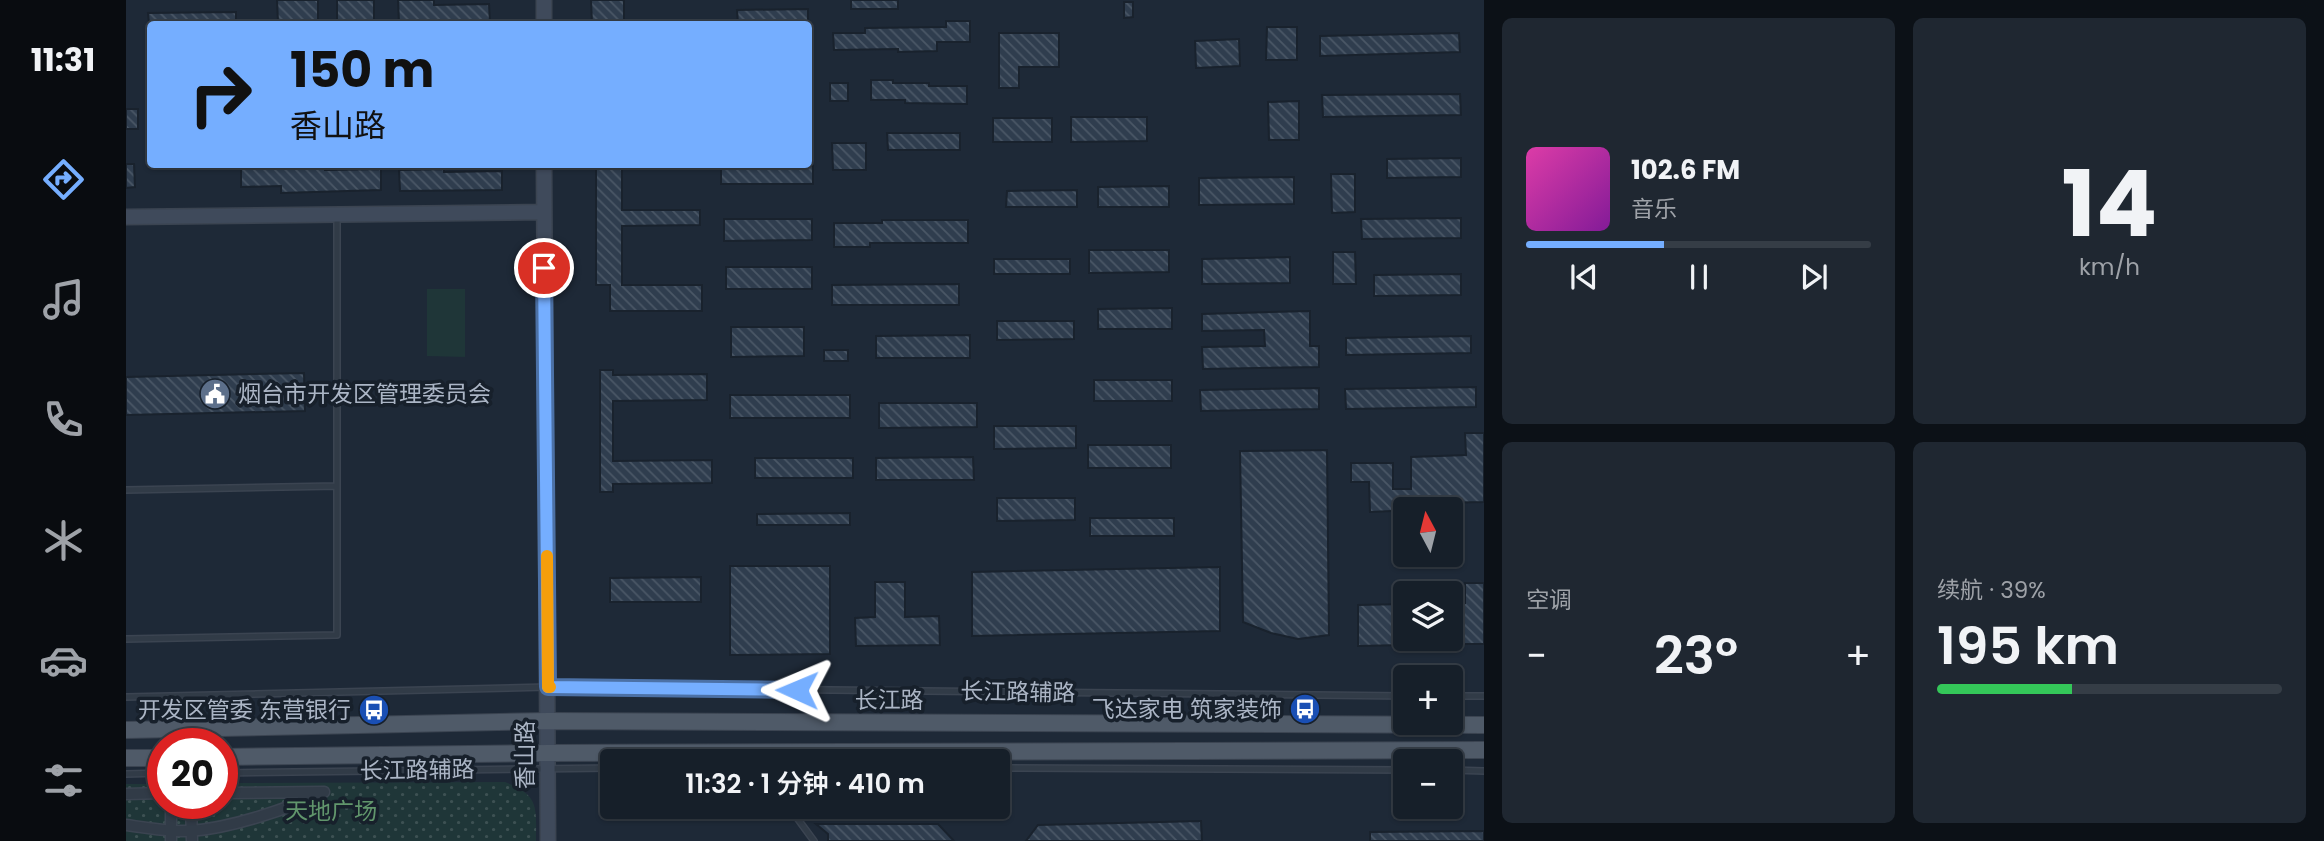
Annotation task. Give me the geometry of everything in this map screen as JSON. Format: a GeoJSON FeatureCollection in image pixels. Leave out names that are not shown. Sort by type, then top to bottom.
{"type":"FeatureCollection","features":[{"type":"Feature","properties":{"kind":"main road","name":"长江路"},"geometry":{"type":"LineString","coordinates":[[126,730],[548,721],[1484,725]]}},
{"type":"Feature","properties":{"kind":"main road"},"geometry":{"type":"LineString","coordinates":[[238,757],[548,761],[1484,750]]}},
{"type":"Feature","properties":{"kind":"main road"},"geometry":{"type":"LineString","coordinates":[[126,758],[147,758]]}},
{"type":"Feature","properties":{"kind":"street"},"geometry":{"type":"LineString","coordinates":[[544,0],[544,21]]}},
{"type":"Feature","properties":{"kind":"street","name":"香山路"},"geometry":{"type":"LineString","coordinates":[[544,168],[548,841]]}},
{"type":"Feature","properties":{"kind":"street"},"geometry":{"type":"LineString","coordinates":[[126,217],[544,212]]}},
{"type":"Feature","properties":{"kind":"street"},"geometry":{"type":"LineString","coordinates":[[126,825],[171,836],[192,836],[295,806],[324,792],[238,793]]}},
{"type":"Feature","properties":{"kind":"street"},"geometry":{"type":"LineString","coordinates":[[126,794],[147,793]]}},
{"type":"Feature","properties":{"kind":"lane"},"geometry":{"type":"LineString","coordinates":[[126,639],[338,635],[337,215]]}},
{"type":"Feature","properties":{"kind":"lane"},"geometry":{"type":"LineString","coordinates":[[126,490],[337,486]]}},
{"type":"Feature","properties":{"kind":"lane","name":"长江路辅路"},"geometry":{"type":"LineString","coordinates":[[126,697],[548,687],[1393,696]]}},
{"type":"Feature","properties":{"kind":"lane"},"geometry":{"type":"LineString","coordinates":[[1463,696],[1484,696]]}},
{"type":"Feature","properties":{"kind":"lane","name":"长江路辅路"},"geometry":{"type":"LineString","coordinates":[[238,772],[548,761],[600,767]]}},
{"type":"Feature","properties":{"kind":"lane"},"geometry":{"type":"LineString","coordinates":[[1010,768],[1393,770]]}},
{"type":"Feature","properties":{"kind":"lane"},"geometry":{"type":"LineString","coordinates":[[1463,770],[1484,771]]}},
{"type":"Feature","properties":{"kind":"lane"},"geometry":{"type":"LineString","coordinates":[[126,774],[147,773]]}},
{"type":"Feature","properties":{"kind":"lane"},"geometry":{"type":"LineString","coordinates":[[798,819],[814,841]]}},
{"type":"Feature","properties":{"kind":"green space"},"geometry":{"type":"Polygon","coordinates":[[[427,289],[465,289],[465,357],[427,356],[427,289]]]}},
{"type":"Feature","properties":{"kind":"green space","name":"天地广场"},"geometry":{"type":"Polygon","coordinates":[[[505,782],[525,792],[534,804],[536,841],[126,841],[126,784],[147,784],[147,819],[238,819],[238,783],[505,782]]]}},
{"type":"Feature","properties":{"kind":"building"},"geometry":{"type":"Polygon","coordinates":[[[277,0],[318,0],[318,21],[278,21],[277,0]]]}},
{"type":"Feature","properties":{"kind":"building"},"geometry":{"type":"Polygon","coordinates":[[[337,0],[374,0],[374,21],[337,21],[337,0]]]}},
{"type":"Feature","properties":{"kind":"building"},"geometry":{"type":"Polygon","coordinates":[[[398,0],[434,0],[434,5],[489,4],[490,21],[399,21],[398,0]]]}},
{"type":"Feature","properties":{"kind":"building"},"geometry":{"type":"Polygon","coordinates":[[[591,0],[624,0],[624,21],[592,21],[591,0]]]}},
{"type":"Feature","properties":{"kind":"building"},"geometry":{"type":"Polygon","coordinates":[[[851,0],[898,0],[898,9],[851,9],[851,0]]]}},
{"type":"Feature","properties":{"kind":"building"},"geometry":{"type":"Polygon","coordinates":[[[1124,2],[1133,2],[1133,17],[1124,18],[1124,2]]]}},
{"type":"Feature","properties":{"kind":"building"},"geometry":{"type":"Polygon","coordinates":[[[808,9],[808,21],[738,21],[737,10],[808,9]]]}},
{"type":"Feature","properties":{"kind":"building"},"geometry":{"type":"Polygon","coordinates":[[[236,12],[236,21],[149,21],[148,13],[236,12]]]}},
{"type":"Feature","properties":{"kind":"building"},"geometry":{"type":"Polygon","coordinates":[[[946,21],[970,21],[970,42],[937,42],[937,51],[834,50],[833,33],[865,33],[865,28],[946,27],[946,21]]]}},
{"type":"Feature","properties":{"kind":"building"},"geometry":{"type":"Polygon","coordinates":[[[1267,27],[1297,27],[1297,60],[1266,60],[1267,27]]]}},
{"type":"Feature","properties":{"kind":"building"},"geometry":{"type":"Polygon","coordinates":[[[999,33],[1059,33],[1059,67],[1019,67],[1019,88],[999,88],[999,33]]]}},
{"type":"Feature","properties":{"kind":"building"},"geometry":{"type":"Polygon","coordinates":[[[1459,33],[1460,52],[1320,56],[1320,36],[1459,33]]]}},
{"type":"Feature","properties":{"kind":"building"},"geometry":{"type":"Polygon","coordinates":[[[1239,39],[1240,66],[1196,68],[1195,41],[1239,39]]]}},
{"type":"Feature","properties":{"kind":"building"},"geometry":{"type":"Polygon","coordinates":[[[871,80],[929,83],[929,86],[967,86],[967,104],[871,100],[871,80]]]}},
{"type":"Feature","properties":{"kind":"building"},"geometry":{"type":"Polygon","coordinates":[[[830,83],[848,83],[848,101],[830,101],[830,83]]]}},
{"type":"Feature","properties":{"kind":"building"},"geometry":{"type":"Polygon","coordinates":[[[1460,94],[1461,115],[1323,117],[1322,95],[1460,94]]]}},
{"type":"Feature","properties":{"kind":"building"},"geometry":{"type":"Polygon","coordinates":[[[1299,101],[1299,140],[1269,140],[1268,102],[1299,101]]]}},
{"type":"Feature","properties":{"kind":"building"},"geometry":{"type":"Polygon","coordinates":[[[126,109],[138,109],[138,129],[126,129],[126,109]]]}},
{"type":"Feature","properties":{"kind":"building"},"geometry":{"type":"Polygon","coordinates":[[[1071,117],[1147,117],[1147,141],[1071,142],[1071,117]]]}},
{"type":"Feature","properties":{"kind":"building"},"geometry":{"type":"Polygon","coordinates":[[[993,118],[1052,118],[1052,142],[993,142],[993,118]]]}},
{"type":"Feature","properties":{"kind":"building"},"geometry":{"type":"Polygon","coordinates":[[[887,133],[960,133],[960,150],[888,150],[887,133]]]}},
{"type":"Feature","properties":{"kind":"building"},"geometry":{"type":"Polygon","coordinates":[[[832,143],[866,143],[866,170],[833,170],[832,143]]]}},
{"type":"Feature","properties":{"kind":"building"},"geometry":{"type":"Polygon","coordinates":[[[1461,158],[1461,177],[1387,178],[1387,159],[1461,158]]]}},
{"type":"Feature","properties":{"kind":"building"},"geometry":{"type":"Polygon","coordinates":[[[126,164],[134,164],[135,187],[126,188],[126,164]]]}},
{"type":"Feature","properties":{"kind":"building"},"geometry":{"type":"Polygon","coordinates":[[[813,166],[813,184],[721,184],[721,168],[813,166]]]}},
{"type":"Feature","properties":{"kind":"building"},"geometry":{"type":"Polygon","coordinates":[[[241,168],[381,169],[381,190],[281,193],[281,186],[241,187],[241,168]]]}},
{"type":"Feature","properties":{"kind":"building"},"geometry":{"type":"Polygon","coordinates":[[[596,168],[622,168],[622,210],[700,210],[700,225],[622,226],[622,285],[702,285],[702,311],[610,311],[610,285],[596,285],[596,168]]]}},
{"type":"Feature","properties":{"kind":"building"},"geometry":{"type":"Polygon","coordinates":[[[444,169],[444,172],[502,171],[502,190],[400,191],[399,170],[444,169]]]}},
{"type":"Feature","properties":{"kind":"building"},"geometry":{"type":"Polygon","coordinates":[[[1331,174],[1355,174],[1355,212],[1332,213],[1331,174]]]}},
{"type":"Feature","properties":{"kind":"building"},"geometry":{"type":"Polygon","coordinates":[[[1294,177],[1294,204],[1199,205],[1199,178],[1294,177]]]}},
{"type":"Feature","properties":{"kind":"building"},"geometry":{"type":"Polygon","coordinates":[[[1169,186],[1169,207],[1098,207],[1098,187],[1169,186]]]}},
{"type":"Feature","properties":{"kind":"building"},"geometry":{"type":"Polygon","coordinates":[[[1077,190],[1077,207],[1006,207],[1007,191],[1077,190]]]}},
{"type":"Feature","properties":{"kind":"building"},"geometry":{"type":"Polygon","coordinates":[[[1461,218],[1461,238],[1362,239],[1361,219],[1461,218]]]}},
{"type":"Feature","properties":{"kind":"building"},"geometry":{"type":"Polygon","coordinates":[[[724,219],[812,219],[812,240],[724,241],[724,219]]]}},
{"type":"Feature","properties":{"kind":"building"},"geometry":{"type":"Polygon","coordinates":[[[882,220],[968,220],[968,243],[870,243],[870,247],[834,247],[834,223],[882,223],[882,220]]]}},
{"type":"Feature","properties":{"kind":"building"},"geometry":{"type":"Polygon","coordinates":[[[1089,250],[1169,250],[1169,272],[1089,273],[1089,250]]]}},
{"type":"Feature","properties":{"kind":"building"},"geometry":{"type":"Polygon","coordinates":[[[1333,252],[1355,252],[1356,284],[1333,284],[1333,252]]]}},
{"type":"Feature","properties":{"kind":"building"},"geometry":{"type":"Polygon","coordinates":[[[1290,257],[1290,283],[1202,284],[1202,259],[1290,257]]]}},
{"type":"Feature","properties":{"kind":"building"},"geometry":{"type":"Polygon","coordinates":[[[994,259],[1070,259],[1070,274],[994,274],[994,259]]]}},
{"type":"Feature","properties":{"kind":"building"},"geometry":{"type":"Polygon","coordinates":[[[726,267],[812,267],[812,289],[726,289],[726,267]]]}},
{"type":"Feature","properties":{"kind":"building"},"geometry":{"type":"Polygon","coordinates":[[[1461,274],[1461,295],[1374,296],[1374,275],[1461,274]]]}},
{"type":"Feature","properties":{"kind":"building"},"geometry":{"type":"Polygon","coordinates":[[[959,284],[959,305],[832,305],[832,285],[959,284]]]}},
{"type":"Feature","properties":{"kind":"building"},"geometry":{"type":"Polygon","coordinates":[[[1172,308],[1172,329],[1098,329],[1098,309],[1172,308]]]}},
{"type":"Feature","properties":{"kind":"building"},"geometry":{"type":"Polygon","coordinates":[[[1310,311],[1310,346],[1319,346],[1319,367],[1203,369],[1202,347],[1265,346],[1264,330],[1202,331],[1202,314],[1310,311]]]}},
{"type":"Feature","properties":{"kind":"building"},"geometry":{"type":"Polygon","coordinates":[[[997,321],[1074,321],[1074,339],[997,340],[997,321]]]}},
{"type":"Feature","properties":{"kind":"building"},"geometry":{"type":"Polygon","coordinates":[[[731,327],[804,327],[804,356],[731,357],[731,327]]]}},
{"type":"Feature","properties":{"kind":"building"},"geometry":{"type":"Polygon","coordinates":[[[970,335],[970,358],[876,358],[876,336],[970,335]]]}},
{"type":"Feature","properties":{"kind":"building"},"geometry":{"type":"Polygon","coordinates":[[[1471,336],[1471,353],[1346,355],[1346,338],[1471,336]]]}},
{"type":"Feature","properties":{"kind":"building"},"geometry":{"type":"Polygon","coordinates":[[[824,350],[848,350],[848,361],[824,361],[824,350]]]}},
{"type":"Feature","properties":{"kind":"building"},"geometry":{"type":"Polygon","coordinates":[[[600,370],[613,370],[613,375],[707,374],[707,400],[613,401],[613,461],[712,460],[712,483],[613,484],[613,492],[600,492],[600,370]]]}},
{"type":"Feature","properties":{"kind":"building","name":"烟台市开发区管理委员会"},"geometry":{"type":"Polygon","coordinates":[[[304,373],[305,411],[126,415],[126,377],[304,373]]]}},
{"type":"Feature","properties":{"kind":"building"},"geometry":{"type":"Polygon","coordinates":[[[1094,380],[1172,380],[1172,401],[1094,401],[1094,380]]]}},
{"type":"Feature","properties":{"kind":"building"},"geometry":{"type":"Polygon","coordinates":[[[1476,387],[1476,407],[1346,409],[1345,389],[1476,387]]]}},
{"type":"Feature","properties":{"kind":"building"},"geometry":{"type":"Polygon","coordinates":[[[1319,388],[1319,409],[1201,411],[1200,390],[1319,388]]]}},
{"type":"Feature","properties":{"kind":"building"},"geometry":{"type":"Polygon","coordinates":[[[730,395],[850,395],[850,418],[730,418],[730,395]]]}},
{"type":"Feature","properties":{"kind":"building"},"geometry":{"type":"Polygon","coordinates":[[[879,403],[977,403],[977,427],[879,428],[879,403]]]}},
{"type":"Feature","properties":{"kind":"building"},"geometry":{"type":"Polygon","coordinates":[[[994,426],[1076,426],[1076,448],[994,449],[994,426]]]}},
{"type":"Feature","properties":{"kind":"building"},"geometry":{"type":"Polygon","coordinates":[[[1465,433],[1484,433],[1484,502],[1463,502],[1463,497],[1393,497],[1393,511],[1370,512],[1369,482],[1351,482],[1351,463],[1393,463],[1393,489],[1411,489],[1411,457],[1466,455],[1465,433]]]}},
{"type":"Feature","properties":{"kind":"building"},"geometry":{"type":"Polygon","coordinates":[[[1088,445],[1171,445],[1171,468],[1088,468],[1088,445]]]}},
{"type":"Feature","properties":{"kind":"building"},"geometry":{"type":"Polygon","coordinates":[[[1327,450],[1329,635],[1298,639],[1271,633],[1243,622],[1240,451],[1327,450]]]}},
{"type":"Feature","properties":{"kind":"building"},"geometry":{"type":"Polygon","coordinates":[[[973,457],[974,480],[876,480],[876,458],[973,457]]]}},
{"type":"Feature","properties":{"kind":"building"},"geometry":{"type":"Polygon","coordinates":[[[755,458],[853,458],[853,478],[755,478],[755,458]]]}},
{"type":"Feature","properties":{"kind":"building"},"geometry":{"type":"Polygon","coordinates":[[[997,498],[1075,498],[1075,520],[997,521],[997,498]]]}},
{"type":"Feature","properties":{"kind":"building"},"geometry":{"type":"Polygon","coordinates":[[[850,513],[850,525],[757,525],[757,514],[850,513]]]}},
{"type":"Feature","properties":{"kind":"building"},"geometry":{"type":"Polygon","coordinates":[[[1090,518],[1174,518],[1174,536],[1090,536],[1090,518]]]}},
{"type":"Feature","properties":{"kind":"building"},"geometry":{"type":"Polygon","coordinates":[[[730,566],[830,566],[830,654],[730,655],[730,566]]]}},
{"type":"Feature","properties":{"kind":"building"},"geometry":{"type":"Polygon","coordinates":[[[1220,567],[1220,631],[972,636],[972,572],[1220,567]]]}},
{"type":"Feature","properties":{"kind":"building"},"geometry":{"type":"Polygon","coordinates":[[[701,577],[701,602],[610,602],[610,578],[701,577]]]}},
{"type":"Feature","properties":{"kind":"building"},"geometry":{"type":"Polygon","coordinates":[[[875,582],[905,582],[905,617],[939,616],[940,645],[856,646],[855,618],[875,617],[875,582]]]}},
{"type":"Feature","properties":{"kind":"building"},"geometry":{"type":"Polygon","coordinates":[[[1465,583],[1484,583],[1484,644],[1463,644],[1465,583]]]}},
{"type":"Feature","properties":{"kind":"building"},"geometry":{"type":"Polygon","coordinates":[[[1393,604],[1393,645],[1358,646],[1358,605],[1393,604]]]}},
{"type":"Feature","properties":{"kind":"building"},"geometry":{"type":"Polygon","coordinates":[[[1201,821],[1202,841],[1026,841],[1038,825],[1201,821]]]}},
{"type":"Feature","properties":{"kind":"building"},"geometry":{"type":"Polygon","coordinates":[[[816,824],[938,824],[954,841],[828,841],[828,834],[816,824]]]}},
{"type":"Feature","properties":{"kind":"building"},"geometry":{"type":"Polygon","coordinates":[[[1484,831],[1484,841],[1370,841],[1370,832],[1484,831]]]}},
{"type":"Feature","properties":{"kind":"slow traffic"},"geometry":{"type":"LineString","coordinates":[[547,556],[550,687]]}},
{"type":"Feature","properties":{"kind":"place","name":"烟台市开发区管理委员会"},"geometry":{"type":"Point","coordinates":[215,394]}},
{"type":"Feature","properties":{"kind":"place","name":"飞达家电 筑家装饰"},"geometry":{"type":"Point","coordinates":[1305,709]}},
{"type":"Feature","properties":{"kind":"place","name":"开发区管委 东营银行"},"geometry":{"type":"Point","coordinates":[374,710]}},
{"type":"Feature","properties":{"kind":"route"},"geometry":{"type":"LineString","coordinates":[[544,268],[548,687],[797,690]]}}]}
